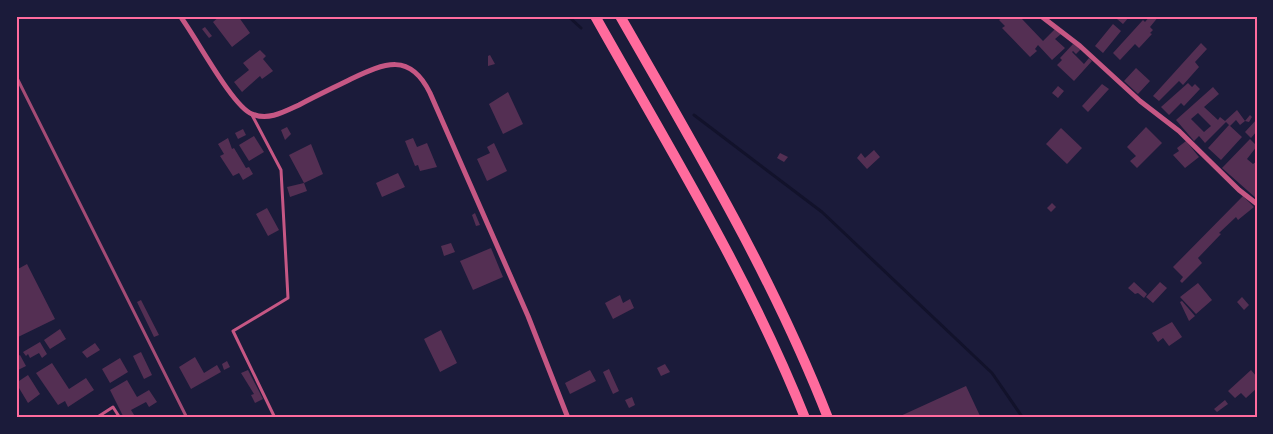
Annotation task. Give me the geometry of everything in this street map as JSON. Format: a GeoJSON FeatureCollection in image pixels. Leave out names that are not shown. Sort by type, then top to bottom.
{"type":"FeatureCollection","features":[{"type":"Feature","properties":{"kind":"highway"},"geometry":{"type":"LineString","coordinates":[[595,16],[686,175],[746,287],[773,341],[805,418]]}},
{"type":"Feature","properties":{"kind":"highway"},"geometry":{"type":"LineString","coordinates":[[620,16],[749,243],[792,331],[828,418]]}},
{"type":"Feature","properties":{"kind":"street"},"geometry":{"type":"LineString","coordinates":[[180,16],[238,105],[252,114],[269,116],[279,114],[382,65],[401,65],[418,74],[430,93],[500,250],[568,418]]}},
{"type":"Feature","properties":{"kind":"street"},"geometry":{"type":"LineString","coordinates":[[1041,16],[1080,46],[1140,101],[1179,131],[1226,178],[1257,204]]}},
{"type":"Feature","properties":{"kind":"lane"},"geometry":{"type":"LineString","coordinates":[[252,114],[281,170],[288,298],[233,331],[275,418]]}},
{"type":"Feature","properties":{"kind":"lane"},"geometry":{"type":"LineString","coordinates":[[96,418],[113,407],[120,418]]}},
{"type":"Feature","properties":{"kind":"building"},"geometry":{"type":"Polygon","coordinates":[[[220,16],[238,16],[250,33],[232,47],[213,22],[220,16]]]}},
{"type":"Feature","properties":{"kind":"building"},"geometry":{"type":"Polygon","coordinates":[[[1004,16],[1026,16],[1022,19],[1043,41],[1055,29],[1061,34],[1055,39],[1065,48],[1052,60],[1038,45],[1035,49],[1037,51],[1030,57],[1002,28],[1005,26],[999,20],[1004,16]]]}},
{"type":"Feature","properties":{"kind":"building"},"geometry":{"type":"Polygon","coordinates":[[[1120,16],[1130,16],[1123,24],[1117,19],[1120,16]]]}},
{"type":"Feature","properties":{"kind":"building"},"geometry":{"type":"Polygon","coordinates":[[[1150,16],[1159,16],[1150,27],[1153,30],[1150,33],[1152,34],[1139,48],[1135,44],[1120,60],[1113,53],[1143,20],[1145,22],[1150,16]]]}},
{"type":"Feature","properties":{"kind":"building"},"geometry":{"type":"Polygon","coordinates":[[[1113,24],[1121,31],[1103,53],[1095,46],[1113,24]]]}},
{"type":"Feature","properties":{"kind":"building"},"geometry":{"type":"Polygon","coordinates":[[[205,27],[212,36],[209,38],[202,29],[205,27]]]}},
{"type":"Feature","properties":{"kind":"building"},"geometry":{"type":"Polygon","coordinates":[[[1201,43],[1207,49],[1195,62],[1199,67],[1183,85],[1179,81],[1159,101],[1153,96],[1201,43]]]}},
{"type":"Feature","properties":{"kind":"building"},"geometry":{"type":"Polygon","coordinates":[[[1073,44],[1081,49],[1076,54],[1072,52],[1084,64],[1089,58],[1092,61],[1074,81],[1057,65],[1062,60],[1060,58],[1073,44]]]}},
{"type":"Feature","properties":{"kind":"building"},"geometry":{"type":"Polygon","coordinates":[[[260,50],[266,56],[263,59],[273,71],[262,79],[260,76],[242,92],[234,82],[249,70],[243,63],[260,50]]]}},
{"type":"Feature","properties":{"kind":"building"},"geometry":{"type":"Polygon","coordinates":[[[490,55],[495,64],[488,66],[488,56],[490,55]]]}},
{"type":"Feature","properties":{"kind":"building"},"geometry":{"type":"Polygon","coordinates":[[[1136,68],[1150,81],[1138,94],[1124,81],[1136,68]]]}},
{"type":"Feature","properties":{"kind":"building"},"geometry":{"type":"Polygon","coordinates":[[[1188,83],[1192,87],[1195,84],[1200,89],[1184,106],[1181,103],[1169,115],[1161,107],[1188,83]]]}},
{"type":"Feature","properties":{"kind":"building"},"geometry":{"type":"Polygon","coordinates":[[[1102,84],[1109,89],[1088,112],[1082,106],[1102,84]]]}},
{"type":"Feature","properties":{"kind":"building"},"geometry":{"type":"Polygon","coordinates":[[[1058,86],[1064,91],[1058,98],[1052,93],[1058,86]]]}},
{"type":"Feature","properties":{"kind":"building"},"geometry":{"type":"Polygon","coordinates":[[[1213,87],[1219,94],[1204,107],[1218,120],[1220,117],[1225,121],[1237,110],[1245,121],[1240,125],[1236,120],[1230,126],[1226,122],[1205,143],[1199,136],[1194,141],[1176,120],[1213,87]],[[1198,113],[1191,119],[1204,132],[1211,126],[1198,113]]]}},
{"type":"Feature","properties":{"kind":"building"},"geometry":{"type":"Polygon","coordinates":[[[508,92],[523,124],[503,134],[489,104],[508,92]]]}},
{"type":"Feature","properties":{"kind":"building"},"geometry":{"type":"Polygon","coordinates":[[[1250,115],[1252,117],[1249,122],[1245,121],[1250,115]]]}},
{"type":"Feature","properties":{"kind":"building"},"geometry":{"type":"Polygon","coordinates":[[[1257,119],[1257,131],[1251,138],[1245,132],[1257,119]]]}},
{"type":"Feature","properties":{"kind":"building"},"geometry":{"type":"Polygon","coordinates":[[[1229,125],[1242,137],[1221,160],[1208,148],[1229,125]]]}},
{"type":"Feature","properties":{"kind":"building"},"geometry":{"type":"Polygon","coordinates":[[[287,127],[291,134],[285,140],[281,130],[287,127]]]}},
{"type":"Feature","properties":{"kind":"building"},"geometry":{"type":"Polygon","coordinates":[[[1146,127],[1162,143],[1137,168],[1130,161],[1136,156],[1127,147],[1146,127]]]}},
{"type":"Feature","properties":{"kind":"building"},"geometry":{"type":"Polygon","coordinates":[[[1061,128],[1082,148],[1067,164],[1046,144],[1061,128]]]}},
{"type":"Feature","properties":{"kind":"building"},"geometry":{"type":"Polygon","coordinates":[[[243,129],[246,135],[238,139],[235,133],[243,129]]]}},
{"type":"Feature","properties":{"kind":"building"},"geometry":{"type":"Polygon","coordinates":[[[254,136],[264,152],[249,161],[239,145],[254,136]]]}},
{"type":"Feature","properties":{"kind":"building"},"geometry":{"type":"Polygon","coordinates":[[[228,138],[232,149],[234,148],[246,168],[249,167],[253,174],[243,180],[239,173],[233,176],[220,156],[224,154],[218,144],[228,138]]]}},
{"type":"Feature","properties":{"kind":"building"},"geometry":{"type":"Polygon","coordinates":[[[413,138],[417,147],[427,143],[437,167],[420,171],[418,165],[415,166],[405,141],[413,138]]]}},
{"type":"Feature","properties":{"kind":"building"},"geometry":{"type":"Polygon","coordinates":[[[1250,139],[1257,146],[1247,159],[1253,164],[1257,161],[1257,199],[1222,168],[1250,139]]]}},
{"type":"Feature","properties":{"kind":"building"},"geometry":{"type":"Polygon","coordinates":[[[1186,141],[1199,157],[1185,168],[1173,155],[1179,151],[1177,148],[1186,141]]]}},
{"type":"Feature","properties":{"kind":"building"},"geometry":{"type":"Polygon","coordinates":[[[494,143],[507,171],[487,181],[477,159],[490,153],[487,147],[494,143]]]}},
{"type":"Feature","properties":{"kind":"building"},"geometry":{"type":"Polygon","coordinates":[[[311,144],[323,174],[304,183],[289,155],[311,144]]]}},
{"type":"Feature","properties":{"kind":"building"},"geometry":{"type":"Polygon","coordinates":[[[874,150],[880,157],[867,169],[857,158],[861,153],[865,158],[874,150]]]}},
{"type":"Feature","properties":{"kind":"building"},"geometry":{"type":"Polygon","coordinates":[[[780,153],[788,157],[784,162],[777,158],[780,153]]]}},
{"type":"Feature","properties":{"kind":"building"},"geometry":{"type":"Polygon","coordinates":[[[398,173],[405,187],[382,197],[376,183],[398,173]]]}},
{"type":"Feature","properties":{"kind":"building"},"geometry":{"type":"Polygon","coordinates":[[[304,183],[307,191],[290,197],[287,187],[304,183]]]}},
{"type":"Feature","properties":{"kind":"building"},"geometry":{"type":"Polygon","coordinates":[[[1243,196],[1254,207],[1238,220],[1236,217],[1219,233],[1221,234],[1198,258],[1202,263],[1182,283],[1180,281],[1183,277],[1173,267],[1243,196]]]}},
{"type":"Feature","properties":{"kind":"building"},"geometry":{"type":"Polygon","coordinates":[[[1052,203],[1056,207],[1051,212],[1047,208],[1052,203]]]}},
{"type":"Feature","properties":{"kind":"building"},"geometry":{"type":"Polygon","coordinates":[[[267,208],[279,230],[268,236],[256,214],[267,208]]]}},
{"type":"Feature","properties":{"kind":"building"},"geometry":{"type":"Polygon","coordinates":[[[475,213],[480,225],[476,226],[472,215],[475,213]]]}},
{"type":"Feature","properties":{"kind":"building"},"geometry":{"type":"Polygon","coordinates":[[[451,243],[455,252],[444,256],[441,246],[451,243]]]}},
{"type":"Feature","properties":{"kind":"building"},"geometry":{"type":"Polygon","coordinates":[[[491,248],[503,277],[473,290],[460,261],[491,248]]]}},
{"type":"Feature","properties":{"kind":"building"},"geometry":{"type":"Polygon","coordinates":[[[27,264],[55,319],[16,338],[16,265],[18,269],[27,264]]]}},
{"type":"Feature","properties":{"kind":"building"},"geometry":{"type":"Polygon","coordinates":[[[1134,282],[1147,294],[1144,298],[1128,288],[1134,282]]]}},
{"type":"Feature","properties":{"kind":"building"},"geometry":{"type":"Polygon","coordinates":[[[1160,282],[1167,288],[1153,303],[1146,297],[1160,282]]]}},
{"type":"Feature","properties":{"kind":"building"},"geometry":{"type":"Polygon","coordinates":[[[1198,283],[1212,300],[1196,314],[1180,297],[1198,283]]]}},
{"type":"Feature","properties":{"kind":"building"},"geometry":{"type":"Polygon","coordinates":[[[620,295],[623,303],[630,299],[634,308],[613,319],[605,303],[620,295]]]}},
{"type":"Feature","properties":{"kind":"building"},"geometry":{"type":"Polygon","coordinates":[[[1242,297],[1249,305],[1244,310],[1237,302],[1242,297]]]}},
{"type":"Feature","properties":{"kind":"building"},"geometry":{"type":"Polygon","coordinates":[[[141,300],[159,335],[154,337],[137,302],[141,300]]]}},
{"type":"Feature","properties":{"kind":"building"},"geometry":{"type":"Polygon","coordinates":[[[1182,301],[1195,316],[1189,321],[1180,302],[1182,301]]]}},
{"type":"Feature","properties":{"kind":"building"},"geometry":{"type":"Polygon","coordinates":[[[1172,322],[1182,337],[1169,346],[1163,338],[1158,342],[1152,333],[1172,322]]]}},
{"type":"Feature","properties":{"kind":"building"},"geometry":{"type":"Polygon","coordinates":[[[60,329],[66,339],[50,349],[44,340],[60,329]]]}},
{"type":"Feature","properties":{"kind":"building"},"geometry":{"type":"Polygon","coordinates":[[[441,330],[457,363],[440,372],[424,339],[441,330]]]}},
{"type":"Feature","properties":{"kind":"building"},"geometry":{"type":"Polygon","coordinates":[[[40,342],[47,354],[42,358],[39,353],[30,358],[28,354],[26,356],[23,352],[40,342]]]}},
{"type":"Feature","properties":{"kind":"building"},"geometry":{"type":"Polygon","coordinates":[[[95,343],[100,350],[87,358],[82,352],[95,343]]]}},
{"type":"Feature","properties":{"kind":"building"},"geometry":{"type":"Polygon","coordinates":[[[141,352],[152,375],[144,379],[133,356],[141,352]]]}},
{"type":"Feature","properties":{"kind":"building"},"geometry":{"type":"Polygon","coordinates":[[[20,355],[26,366],[16,371],[16,357],[20,355]]]}},
{"type":"Feature","properties":{"kind":"building"},"geometry":{"type":"Polygon","coordinates":[[[195,357],[204,373],[217,365],[221,372],[191,389],[179,367],[195,357]]]}},
{"type":"Feature","properties":{"kind":"building"},"geometry":{"type":"Polygon","coordinates":[[[120,358],[128,372],[110,383],[102,369],[120,358]]]}},
{"type":"Feature","properties":{"kind":"building"},"geometry":{"type":"Polygon","coordinates":[[[227,361],[230,367],[224,370],[222,364],[227,361]]]}},
{"type":"Feature","properties":{"kind":"building"},"geometry":{"type":"Polygon","coordinates":[[[52,363],[69,389],[86,378],[94,390],[68,407],[65,401],[58,405],[36,373],[52,363]]]}},
{"type":"Feature","properties":{"kind":"building"},"geometry":{"type":"Polygon","coordinates":[[[665,364],[670,372],[661,376],[657,368],[665,364]]]}},
{"type":"Feature","properties":{"kind":"building"},"geometry":{"type":"Polygon","coordinates":[[[609,369],[619,391],[613,394],[603,372],[609,369]]]}},
{"type":"Feature","properties":{"kind":"building"},"geometry":{"type":"Polygon","coordinates":[[[248,370],[263,399],[255,403],[251,395],[254,394],[241,373],[248,370]]]}},
{"type":"Feature","properties":{"kind":"building"},"geometry":{"type":"Polygon","coordinates":[[[590,370],[596,381],[570,394],[565,383],[590,370]]]}},
{"type":"Feature","properties":{"kind":"building"},"geometry":{"type":"Polygon","coordinates":[[[1251,370],[1257,377],[1257,388],[1246,398],[1241,393],[1235,398],[1228,391],[1251,370]]]}},
{"type":"Feature","properties":{"kind":"building"},"geometry":{"type":"Polygon","coordinates":[[[28,375],[40,394],[28,403],[16,383],[28,375]]]}},
{"type":"Feature","properties":{"kind":"building"},"geometry":{"type":"Polygon","coordinates":[[[127,380],[137,397],[149,390],[157,402],[149,407],[146,402],[131,410],[136,418],[124,418],[110,390],[127,380]]]}},
{"type":"Feature","properties":{"kind":"building"},"geometry":{"type":"Polygon","coordinates":[[[966,386],[981,418],[896,418],[966,386]]]}},
{"type":"Feature","properties":{"kind":"building"},"geometry":{"type":"Polygon","coordinates":[[[632,397],[635,405],[629,408],[625,400],[632,397]]]}},
{"type":"Feature","properties":{"kind":"building"},"geometry":{"type":"Polygon","coordinates":[[[1225,400],[1228,404],[1217,412],[1214,409],[1225,400]]]}},
{"type":"Feature","properties":{"kind":"waterway"},"geometry":{"type":"LineString","coordinates":[[568,16],[581,28]]}},
{"type":"Feature","properties":{"kind":"waterway"},"geometry":{"type":"LineString","coordinates":[[694,115],[822,212],[992,373],[1023,418]]}},
{"type":"Feature","properties":{"kind":"railway"},"geometry":{"type":"LineString","coordinates":[[16,76],[187,418]]}}]}
